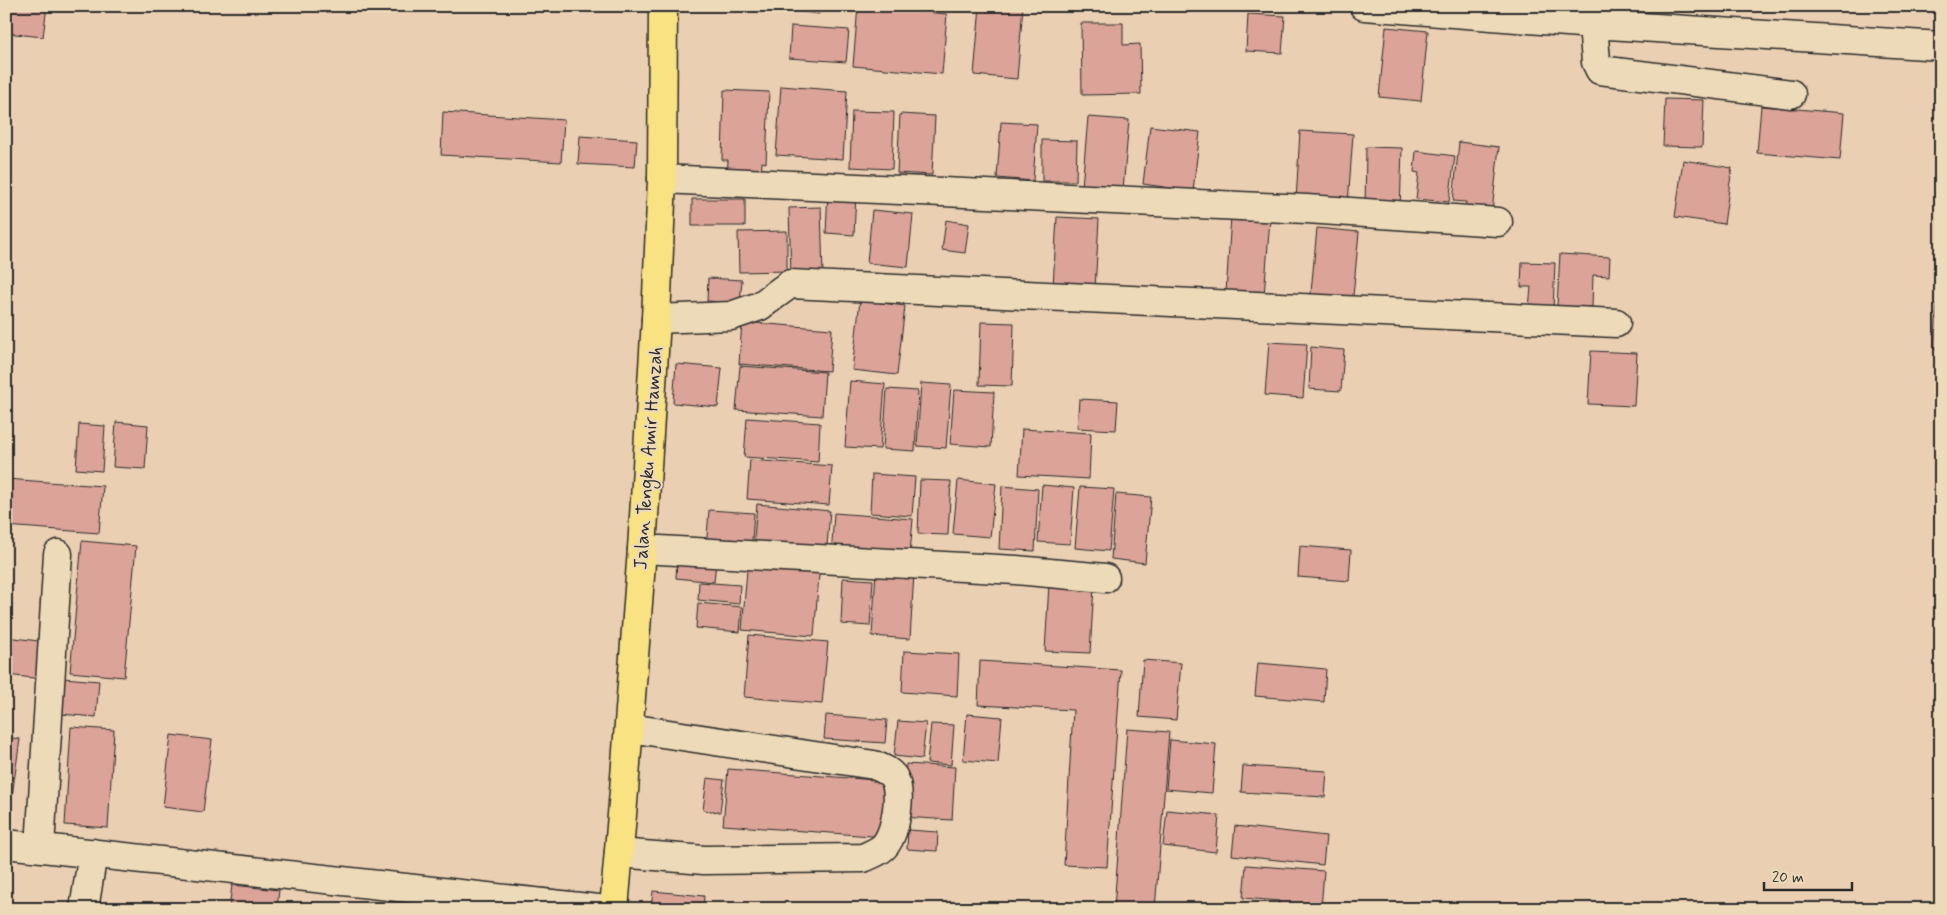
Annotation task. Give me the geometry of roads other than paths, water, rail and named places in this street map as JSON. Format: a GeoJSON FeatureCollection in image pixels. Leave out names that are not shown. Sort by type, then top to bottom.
{"type":"FeatureCollection","features":[{"type":"Feature","properties":{"kind":"highway","name":"Jalan Tengku Amir Hamzah"},"geometry":{"type":"LineString","coordinates":[[614,909],[642,549],[656,319],[662,179],[663,6]]}},
{"type":"Feature","properties":{"kind":"street"},"geometry":{"type":"LineString","coordinates":[[1364,6],[1593,24],[1941,46]]}},
{"type":"Feature","properties":{"kind":"street"},"geometry":{"type":"LineString","coordinates":[[1593,24],[1596,62],[1600,70],[1791,94]]}},
{"type":"Feature","properties":{"kind":"street"},"geometry":{"type":"LineString","coordinates":[[662,179],[1307,209],[1498,222]]}},
{"type":"Feature","properties":{"kind":"street"},"geometry":{"type":"LineString","coordinates":[[656,319],[730,316],[760,306],[790,284],[1616,323]]}},
{"type":"Feature","properties":{"kind":"street"},"geometry":{"type":"LineString","coordinates":[[642,549],[1016,570],[1105,578]]}},
{"type":"Feature","properties":{"kind":"street"},"geometry":{"type":"LineString","coordinates":[[40,847],[58,554]]}},
{"type":"Feature","properties":{"kind":"street"},"geometry":{"type":"LineString","coordinates":[[619,853],[704,860],[863,858],[874,853],[887,843],[894,830],[897,804],[894,778],[886,770],[874,765],[629,728]]}},
{"type":"Feature","properties":{"kind":"street"},"geometry":{"type":"LineString","coordinates":[[6,844],[598,909]]}},
{"type":"Feature","properties":{"kind":"street"},"geometry":{"type":"LineString","coordinates":[[84,909],[93,853]]}}]}
